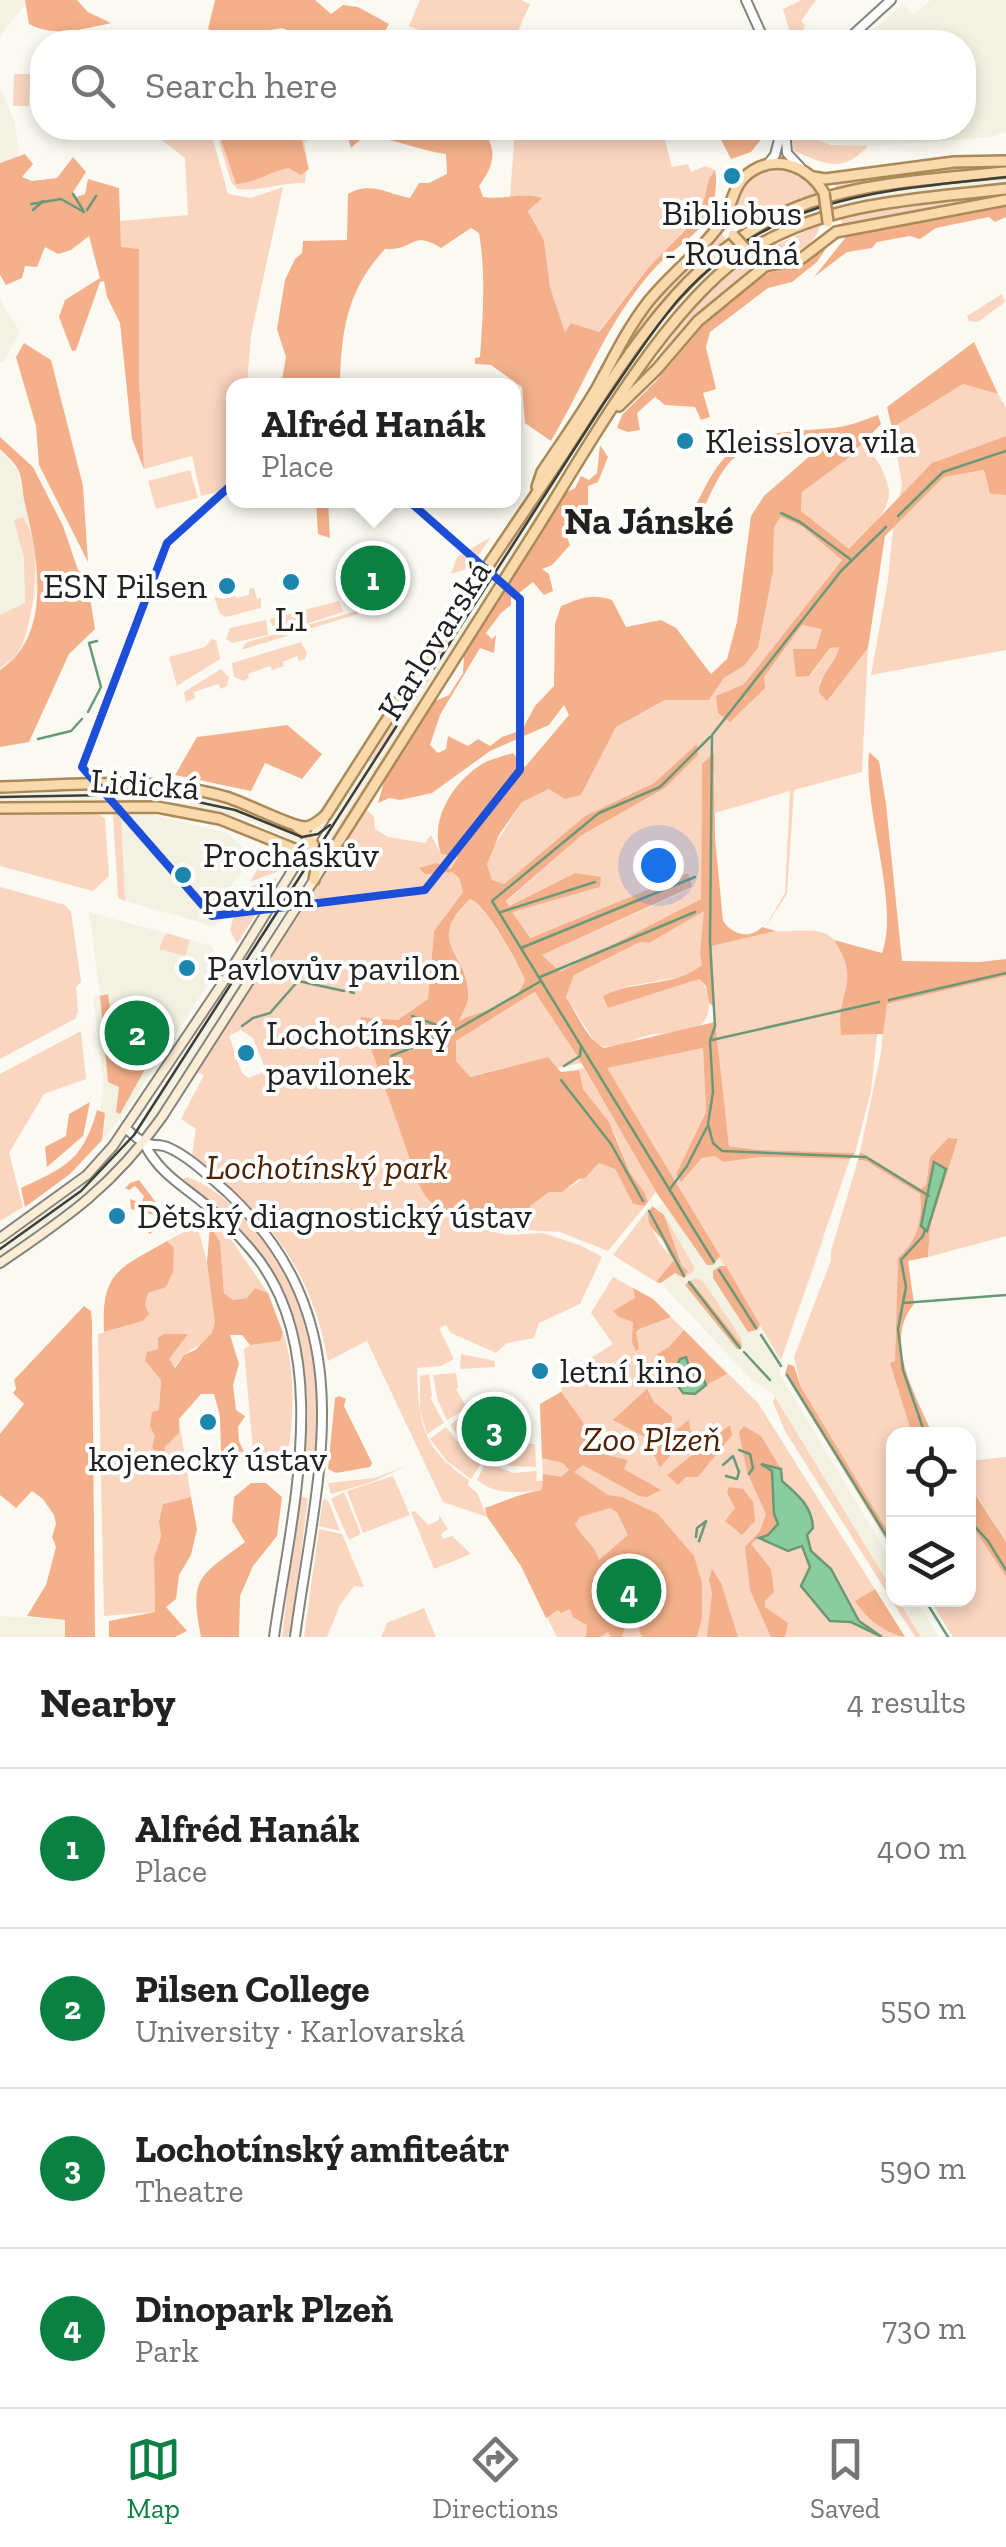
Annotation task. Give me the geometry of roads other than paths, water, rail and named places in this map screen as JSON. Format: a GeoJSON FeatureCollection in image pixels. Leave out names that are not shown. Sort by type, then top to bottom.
{"type":"FeatureCollection","features":[{"type":"Feature","properties":{"kind":"main road"},"geometry":{"type":"LineString","coordinates":[[536,490],[542,472],[598,387],[628,330],[668,277],[720,225],[742,178],[764,166],[785,164],[825,179],[954,162],[1006,161]]}},
{"type":"Feature","properties":{"kind":"main road","name":"Karlovarská"},"geometry":{"type":"LineString","coordinates":[[314,837],[536,490],[672,298],[709,262],[786,211],[832,196],[894,184],[1006,172]]}},
{"type":"Feature","properties":{"kind":"main road"},"geometry":{"type":"LineString","coordinates":[[807,173],[824,193],[828,222],[816,246]]}},
{"type":"Feature","properties":{"kind":"main road","name":"Karlovarská"},"geometry":{"type":"LineString","coordinates":[[0,1263],[98,1193],[144,1143],[608,416],[686,308],[752,249],[789,229],[838,212],[1006,188]]}},
{"type":"Feature","properties":{"kind":"main road"},"geometry":{"type":"LineString","coordinates":[[608,416],[644,383],[714,306],[759,270],[797,260],[826,236],[840,231],[1006,200]]}},
{"type":"Feature","properties":{"kind":"main road"},"geometry":{"type":"LineString","coordinates":[[730,203],[734,236],[752,256],[776,264]]}},
{"type":"Feature","properties":{"kind":"main road","name":"Lidická"},"geometry":{"type":"LineString","coordinates":[[0,788],[172,786],[226,798],[291,823],[314,837]]}},
{"type":"Feature","properties":{"kind":"main road","name":"Lidická"},"geometry":{"type":"LineString","coordinates":[[0,808],[173,808],[220,818],[312,852]]}},
{"type":"Feature","properties":{"kind":"main road"},"geometry":{"type":"LineString","coordinates":[[291,823],[309,827],[326,815]]}},
{"type":"Feature","properties":{"kind":"main road"},"geometry":{"type":"LineString","coordinates":[[314,837],[314,880]]}},
{"type":"Feature","properties":{"kind":"main road"},"geometry":{"type":"LineString","coordinates":[[282,844],[293,862],[289,879]]}},
{"type":"Feature","properties":{"kind":"main road"},"geometry":{"type":"LineString","coordinates":[[0,1238],[87,1175],[126,1129],[289,879],[312,852],[337,844]]}},
{"type":"Feature","properties":{"kind":"street"},"geometry":{"type":"LineString","coordinates":[[746,0],[760,30]]}},
{"type":"Feature","properties":{"kind":"street"},"geometry":{"type":"LineString","coordinates":[[859,30],[891,0]]}},
{"type":"Feature","properties":{"kind":"street"},"geometry":{"type":"LineString","coordinates":[[764,166],[775,155],[780,140]]}},
{"type":"Feature","properties":{"kind":"street"},"geometry":{"type":"LineString","coordinates":[[785,140],[787,153],[807,173]]}},
{"type":"Feature","properties":{"kind":"street"},"geometry":{"type":"LineString","coordinates":[[126,1129],[144,1143],[154,1163],[215,1212],[254,1253],[282,1302],[298,1352],[304,1404],[274,1637]]}},
{"type":"Feature","properties":{"kind":"street"},"geometry":{"type":"LineString","coordinates":[[144,1143],[167,1146],[195,1166],[270,1238],[301,1295],[318,1346],[324,1415],[295,1637]]}},
{"type":"Feature","properties":{"kind":"waterway"},"geometry":{"type":"LineString","coordinates":[[73,194],[83,210]]}},
{"type":"Feature","properties":{"kind":"waterway"},"geometry":{"type":"LineString","coordinates":[[87,210],[96,196]]}},
{"type":"Feature","properties":{"kind":"waterway"},"geometry":{"type":"LineString","coordinates":[[31,204],[61,199],[84,212]]}},
{"type":"Feature","properties":{"kind":"waterway"},"geometry":{"type":"LineString","coordinates":[[33,210],[43,201]]}},
{"type":"Feature","properties":{"kind":"waterway"},"geometry":{"type":"LineString","coordinates":[[898,516],[943,472],[1006,451]]}},
{"type":"Feature","properties":{"kind":"waterway"},"geometry":{"type":"LineString","coordinates":[[781,513],[800,522],[850,559]]}},
{"type":"Feature","properties":{"kind":"waterway"},"geometry":{"type":"LineString","coordinates":[[886,527],[841,571],[712,735],[710,942],[715,1026],[710,1041],[713,1092],[708,1124],[713,1143],[722,1151],[866,1157],[929,1196]]}},
{"type":"Feature","properties":{"kind":"waterway"},"geometry":{"type":"LineString","coordinates":[[88,712],[101,687],[89,643],[97,641]]}},
{"type":"Feature","properties":{"kind":"waterway"},"geometry":{"type":"LineString","coordinates":[[38,739],[71,731],[82,719]]}},
{"type":"Feature","properties":{"kind":"waterway"},"geometry":{"type":"LineString","coordinates":[[710,737],[660,787],[599,813],[492,901],[714,1262]]}},
{"type":"Feature","properties":{"kind":"waterway"},"geometry":{"type":"LineString","coordinates":[[521,948],[695,877]]}},
{"type":"Feature","properties":{"kind":"waterway"},"geometry":{"type":"LineString","coordinates":[[501,912],[595,882]]}},
{"type":"Feature","properties":{"kind":"waterway"},"geometry":{"type":"LineString","coordinates":[[540,977],[695,912]]}},
{"type":"Feature","properties":{"kind":"waterway"},"geometry":{"type":"LineString","coordinates":[[889,1000],[1006,973]]}},
{"type":"Feature","properties":{"kind":"waterway"},"geometry":{"type":"LineString","coordinates":[[242,1026],[270,1013],[298,981],[344,991]]}},
{"type":"Feature","properties":{"kind":"waterway"},"geometry":{"type":"LineString","coordinates":[[391,1056],[454,1031],[541,981]]}},
{"type":"Feature","properties":{"kind":"waterway"},"geometry":{"type":"LineString","coordinates":[[350,992],[354,993]]}},
{"type":"Feature","properties":{"kind":"waterway"},"geometry":{"type":"LineString","coordinates":[[712,1040],[879,1002]]}},
{"type":"Feature","properties":{"kind":"waterway"},"geometry":{"type":"LineString","coordinates":[[412,1016],[453,1031]]}},
{"type":"Feature","properties":{"kind":"waterway"},"geometry":{"type":"LineString","coordinates":[[564,1066],[580,1056],[581,1047]]}},
{"type":"Feature","properties":{"kind":"waterway"},"geometry":{"type":"LineString","coordinates":[[561,1080],[611,1144],[643,1201]]}},
{"type":"Feature","properties":{"kind":"waterway"},"geometry":{"type":"LineString","coordinates":[[670,1189],[707,1127]]}},
{"type":"Feature","properties":{"kind":"waterway"},"geometry":{"type":"LineString","coordinates":[[649,1211],[684,1276]]}},
{"type":"Feature","properties":{"kind":"waterway"},"geometry":{"type":"LineString","coordinates":[[923,1427],[903,1370],[898,1329],[906,1287],[901,1260],[925,1230]]}},
{"type":"Feature","properties":{"kind":"waterway"},"geometry":{"type":"LineString","coordinates":[[719,1270],[756,1328]]}},
{"type":"Feature","properties":{"kind":"waterway"},"geometry":{"type":"LineString","coordinates":[[689,1282],[740,1348]]}},
{"type":"Feature","properties":{"kind":"waterway"},"geometry":{"type":"LineString","coordinates":[[903,1303],[1006,1295]]}},
{"type":"Feature","properties":{"kind":"waterway"},"geometry":{"type":"LineString","coordinates":[[761,1335],[781,1366]]}},
{"type":"Feature","properties":{"kind":"waterway"},"geometry":{"type":"LineString","coordinates":[[744,1352],[770,1380]]}},
{"type":"Feature","properties":{"kind":"waterway"},"geometry":{"type":"LineString","coordinates":[[787,1375],[886,1535]]}},
{"type":"Feature","properties":{"kind":"waterway"},"geometry":{"type":"LineString","coordinates":[[739,1450],[750,1454],[753,1468],[749,1474]]}},
{"type":"Feature","properties":{"kind":"waterway"},"geometry":{"type":"LineString","coordinates":[[723,1465],[733,1456],[739,1472],[737,1479],[726,1476]]}},
{"type":"Feature","properties":{"kind":"waterway"},"geometry":{"type":"LineString","coordinates":[[699,1541],[706,1521]]}},
{"type":"Feature","properties":{"kind":"waterway"},"geometry":{"type":"LineString","coordinates":[[696,1537],[697,1528],[705,1522]]}},
{"type":"Feature","properties":{"kind":"waterway"},"geometry":{"type":"LineString","coordinates":[[976,1528],[1006,1570]]}},
{"type":"Feature","properties":{"kind":"waterway"},"geometry":{"type":"LineString","coordinates":[[929,1607],[948,1637]]}},
{"type":"Feature","properties":{"kind":"tram line"},"geometry":{"type":"LineString","coordinates":[[0,1249],[81,1191],[134,1135],[602,406],[678,300],[713,265],[788,219],[870,195],[1006,177]]}},
{"type":"Feature","properties":{"kind":"tram line"},"geometry":{"type":"LineString","coordinates":[[0,797],[161,794],[235,810],[302,837],[318,834],[330,825]]}},
{"type":"Feature","properties":{"kind":"place","name":"Bibliobus - Roudná"},"geometry":{"type":"Point","coordinates":[732,176]}},
{"type":"Feature","properties":{"kind":"place","name":"Kleisslova vila"},"geometry":{"type":"Point","coordinates":[685,441]}},
{"type":"Feature","properties":{"kind":"place","name":"Alfréd Hanák"},"geometry":{"type":"Point","coordinates":[373,578]}},
{"type":"Feature","properties":{"kind":"place","name":"L1"},"geometry":{"type":"Point","coordinates":[291,582]}},
{"type":"Feature","properties":{"kind":"place","name":"ESN Pilsen"},"geometry":{"type":"Point","coordinates":[227,586]}},
{"type":"Feature","properties":{"kind":"place","name":"Procháskův pavilon"},"geometry":{"type":"Point","coordinates":[183,875]}},
{"type":"Feature","properties":{"kind":"place","name":"Pavlovův pavilon"},"geometry":{"type":"Point","coordinates":[187,968]}},
{"type":"Feature","properties":{"kind":"place","name":"Pilsen College"},"geometry":{"type":"Point","coordinates":[137,1033]}},
{"type":"Feature","properties":{"kind":"place","name":"Lochotínský pavilonek"},"geometry":{"type":"Point","coordinates":[246,1053]}},
{"type":"Feature","properties":{"kind":"place","name":"Dětský diagnostický ústav"},"geometry":{"type":"Point","coordinates":[117,1216]}},
{"type":"Feature","properties":{"kind":"place","name":"letní kino"},"geometry":{"type":"Point","coordinates":[540,1371]}},
{"type":"Feature","properties":{"kind":"place","name":"kojenecký ústav"},"geometry":{"type":"Point","coordinates":[208,1422]}},
{"type":"Feature","properties":{"kind":"place","name":"Lochotínský amfiteátr"},"geometry":{"type":"Point","coordinates":[494,1429]}},
{"type":"Feature","properties":{"kind":"place","name":"Dinopark Plzeň"},"geometry":{"type":"Point","coordinates":[629,1591]}},
{"type":"Feature","properties":{"kind":"district","name":"Na Jánské"},"geometry":{"type":"Point","coordinates":[649,521]}},
{"type":"Feature","properties":{"kind":"park label","name":"Lochotínský park"},"geometry":{"type":"Point","coordinates":[327,1167]}},
{"type":"Feature","properties":{"kind":"park label","name":"Zoo Plzeň"},"geometry":{"type":"Point","coordinates":[652,1439]}}]}
